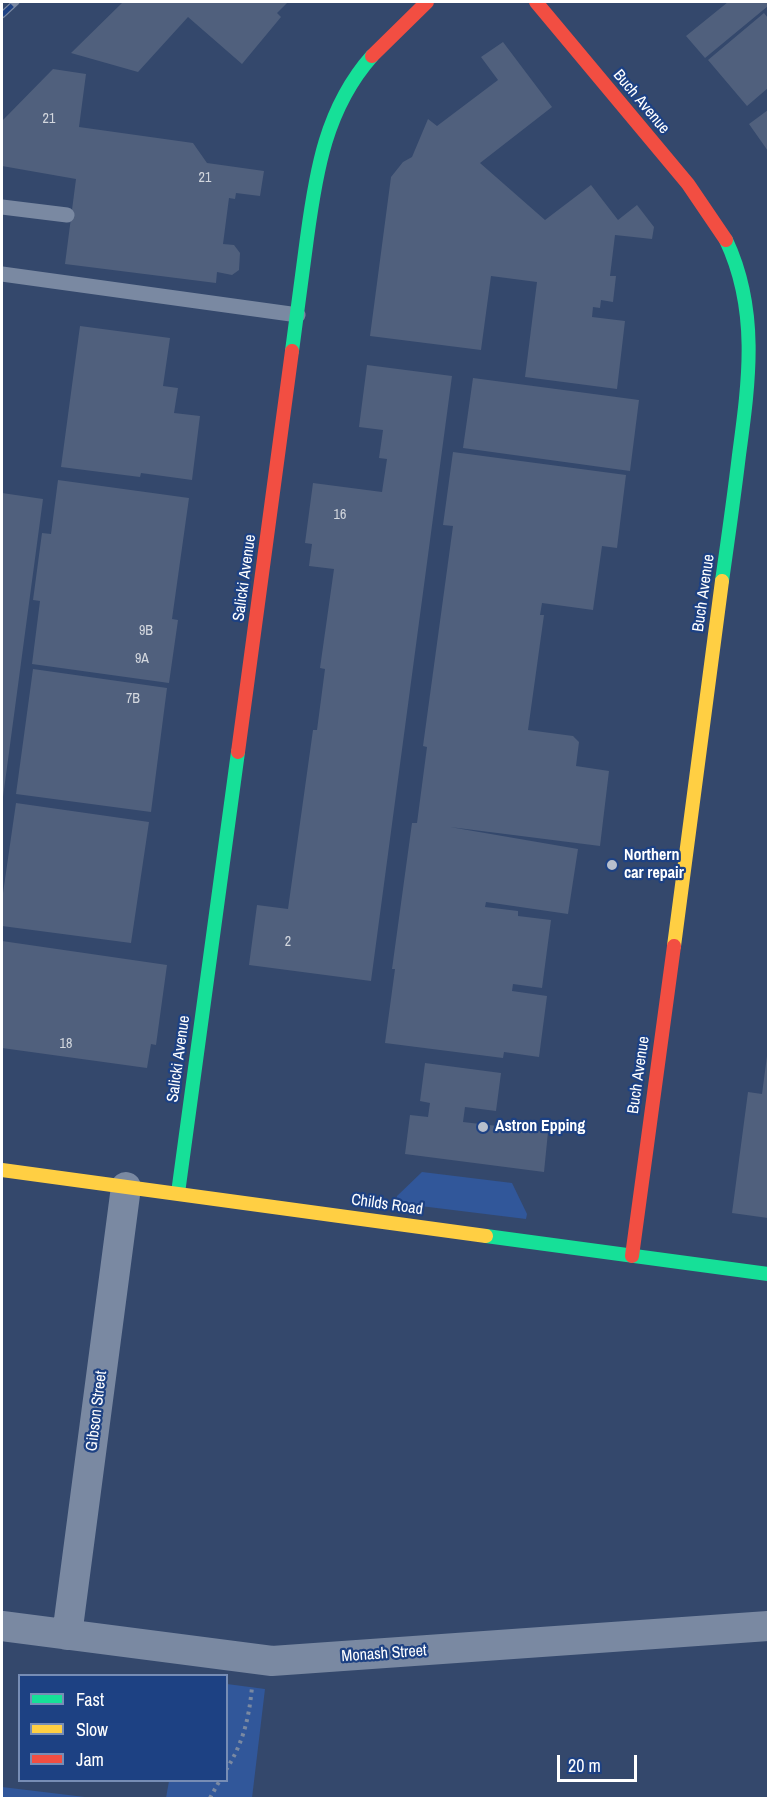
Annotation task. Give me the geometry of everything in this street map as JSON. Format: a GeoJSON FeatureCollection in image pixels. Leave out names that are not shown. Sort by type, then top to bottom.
{"type":"FeatureCollection","features":[{"type":"Feature","properties":{"kind":"street","name":"Salicki Avenue"},"geometry":{"type":"LineString","coordinates":[[178,1193],[315,179],[324,142],[337,105],[382,45],[427,2]]}},
{"type":"Feature","properties":{"kind":"street","name":"Buch Avenue"},"geometry":{"type":"LineString","coordinates":[[536,2],[695,194],[719,228],[733,254],[743,288],[749,323],[748,390],[632,1256]]}},
{"type":"Feature","properties":{"kind":"street","name":"Childs Road"},"geometry":{"type":"LineString","coordinates":[[2,1170],[768,1274]]}},
{"type":"Feature","properties":{"kind":"street","name":"Gibson Street"},"geometry":{"type":"LineString","coordinates":[[67,1635],[126,1187]]}},
{"type":"Feature","properties":{"kind":"street","name":"Monash Street"},"geometry":{"type":"LineString","coordinates":[[2,1626],[272,1661],[768,1626]]}},
{"type":"Feature","properties":{"kind":"lane"},"geometry":{"type":"LineString","coordinates":[[2,207],[67,215]]}},
{"type":"Feature","properties":{"kind":"lane"},"geometry":{"type":"LineString","coordinates":[[2,274],[298,315]]}},
{"type":"Feature","properties":{"kind":"path"},"geometry":{"type":"LineString","coordinates":[[228,1767],[240,1748],[246,1731],[252,1687]]}},
{"type":"Feature","properties":{"kind":"path"},"geometry":{"type":"LineString","coordinates":[[210,1798],[219,1782]]}},
{"type":"Feature","properties":{"kind":"shaded area"},"geometry":{"type":"Polygon","coordinates":[[[422,1172],[512,1183],[527,1214],[526,1219],[396,1203],[397,1196],[422,1172]]]}},
{"type":"Feature","properties":{"kind":"shaded area"},"geometry":{"type":"Polygon","coordinates":[[[228,1684],[265,1689],[252,1798],[166,1798],[169,1782],[228,1782],[228,1684]]]}},
{"type":"Feature","properties":{"kind":"shaded area"},"geometry":{"type":"Polygon","coordinates":[[[2,1787],[93,1798],[2,1798],[2,1787]]]}},
{"type":"Feature","properties":{"kind":"building"},"geometry":{"type":"Polygon","coordinates":[[[123,2],[288,2],[277,13],[281,17],[242,64],[188,17],[138,72],[71,53],[123,2]]]}},
{"type":"Feature","properties":{"kind":"building"},"geometry":{"type":"Polygon","coordinates":[[[728,2],[767,2],[768,6],[705,58],[686,36],[728,2]]]}},
{"type":"Feature","properties":{"kind":"building"},"geometry":{"type":"Polygon","coordinates":[[[764,13],[768,18],[768,88],[747,106],[708,60],[764,13]]]}},
{"type":"Feature","properties":{"kind":"building"},"geometry":{"type":"Polygon","coordinates":[[[503,42],[552,107],[480,163],[545,220],[591,185],[618,220],[637,205],[654,227],[652,239],[615,235],[610,276],[616,276],[613,302],[601,300],[600,308],[593,307],[592,317],[625,321],[617,389],[525,377],[537,282],[491,276],[481,350],[370,336],[391,177],[403,162],[412,157],[428,119],[437,126],[498,80],[481,57],[503,42]]]}},
{"type":"Feature","properties":{"kind":"building"},"geometry":{"type":"Polygon","coordinates":[[[53,69],[86,74],[79,127],[193,143],[207,163],[264,171],[260,196],[236,193],[235,199],[229,198],[223,244],[234,245],[240,253],[239,270],[232,275],[217,272],[216,283],[65,264],[76,179],[2,166],[2,121],[53,69]]]}},
{"type":"Feature","properties":{"kind":"building"},"geometry":{"type":"Polygon","coordinates":[[[768,110],[768,151],[749,124],[768,110]]]}},
{"type":"Feature","properties":{"kind":"building"},"geometry":{"type":"Polygon","coordinates":[[[80,326],[170,338],[163,386],[178,388],[174,413],[200,416],[192,480],[141,473],[140,477],[61,467],[80,326]]]}},
{"type":"Feature","properties":{"kind":"building"},"geometry":{"type":"Polygon","coordinates":[[[367,365],[452,376],[371,981],[249,965],[257,905],[288,909],[313,730],[317,730],[325,669],[320,668],[334,569],[309,566],[312,544],[305,543],[313,483],[382,492],[387,459],[379,458],[383,430],[359,427],[367,365]]]}},
{"type":"Feature","properties":{"kind":"building"},"geometry":{"type":"Polygon","coordinates":[[[473,378],[639,400],[630,471],[463,448],[473,378]]]}},
{"type":"Feature","properties":{"kind":"building"},"geometry":{"type":"Polygon","coordinates":[[[453,452],[626,475],[617,548],[602,546],[593,610],[542,603],[540,615],[544,615],[528,730],[573,736],[579,742],[576,766],[609,771],[600,846],[450,827],[578,849],[568,914],[486,902],[485,907],[518,911],[518,916],[551,920],[542,988],[513,984],[512,991],[547,996],[539,1057],[504,1052],[503,1058],[385,1043],[395,969],[392,969],[412,823],[417,823],[427,747],[423,746],[453,526],[443,525],[453,452]]]}},
{"type":"Feature","properties":{"kind":"building"},"geometry":{"type":"Polygon","coordinates":[[[58,480],[189,498],[172,619],[178,620],[169,683],[32,664],[40,601],[33,600],[42,533],[51,534],[58,480]]]}},
{"type":"Feature","properties":{"kind":"building"},"geometry":{"type":"Polygon","coordinates":[[[2,493],[43,499],[3,797],[2,797],[2,493]]]}},
{"type":"Feature","properties":{"kind":"building"},"geometry":{"type":"Polygon","coordinates":[[[33,669],[167,688],[151,812],[16,794],[33,669]]]}},
{"type":"Feature","properties":{"kind":"building"},"geometry":{"type":"Polygon","coordinates":[[[16,803],[149,822],[131,943],[2,926],[2,900],[16,803]]]}},
{"type":"Feature","properties":{"kind":"building"},"geometry":{"type":"Polygon","coordinates":[[[2,941],[167,965],[156,1045],[151,1044],[147,1068],[2,1048],[2,941]]]}},
{"type":"Feature","properties":{"kind":"building"},"geometry":{"type":"Polygon","coordinates":[[[767,1056],[768,1218],[732,1213],[748,1092],[762,1094],[767,1056]]]}},
{"type":"Feature","properties":{"kind":"building"},"geometry":{"type":"Polygon","coordinates":[[[425,1063],[501,1073],[496,1111],[465,1107],[463,1122],[548,1132],[544,1172],[405,1154],[410,1115],[428,1117],[430,1103],[420,1101],[425,1063]]]}},
{"type":"Feature","properties":{"kind":"railway"},"geometry":{"type":"LineString","coordinates":[[2,15],[16,2]]}},
{"type":"Feature","properties":{"kind":"traffic: fast"},"geometry":{"type":"LineString","coordinates":[[292,351],[310,213],[319,165],[344,97],[356,76],[372,56]]}},
{"type":"Feature","properties":{"kind":"traffic: fast"},"geometry":{"type":"LineString","coordinates":[[722,581],[746,400],[749,346],[743,293],[726,240]]}},
{"type":"Feature","properties":{"kind":"traffic: fast"},"geometry":{"type":"LineString","coordinates":[[178,1193],[238,752]]}},
{"type":"Feature","properties":{"kind":"traffic: fast"},"geometry":{"type":"LineString","coordinates":[[486,1236],[768,1274]]}},
{"type":"Feature","properties":{"kind":"traffic: slow"},"geometry":{"type":"LineString","coordinates":[[674,946],[722,581]]}},
{"type":"Feature","properties":{"kind":"traffic: slow"},"geometry":{"type":"LineString","coordinates":[[2,1170],[486,1236]]}},
{"type":"Feature","properties":{"kind":"traffic: jam"},"geometry":{"type":"LineString","coordinates":[[372,56],[427,2]]}},
{"type":"Feature","properties":{"kind":"traffic: jam"},"geometry":{"type":"LineString","coordinates":[[536,2],[688,184],[726,240]]}},
{"type":"Feature","properties":{"kind":"traffic: jam"},"geometry":{"type":"LineString","coordinates":[[238,752],[292,351]]}},
{"type":"Feature","properties":{"kind":"traffic: jam"},"geometry":{"type":"LineString","coordinates":[[632,1256],[674,946]]}},
{"type":"Feature","properties":{"kind":"place","name":"Northern car repair"},"geometry":{"type":"Point","coordinates":[612,865]}},
{"type":"Feature","properties":{"kind":"place","name":"Astron Epping"},"geometry":{"type":"Point","coordinates":[483,1127]}}]}
